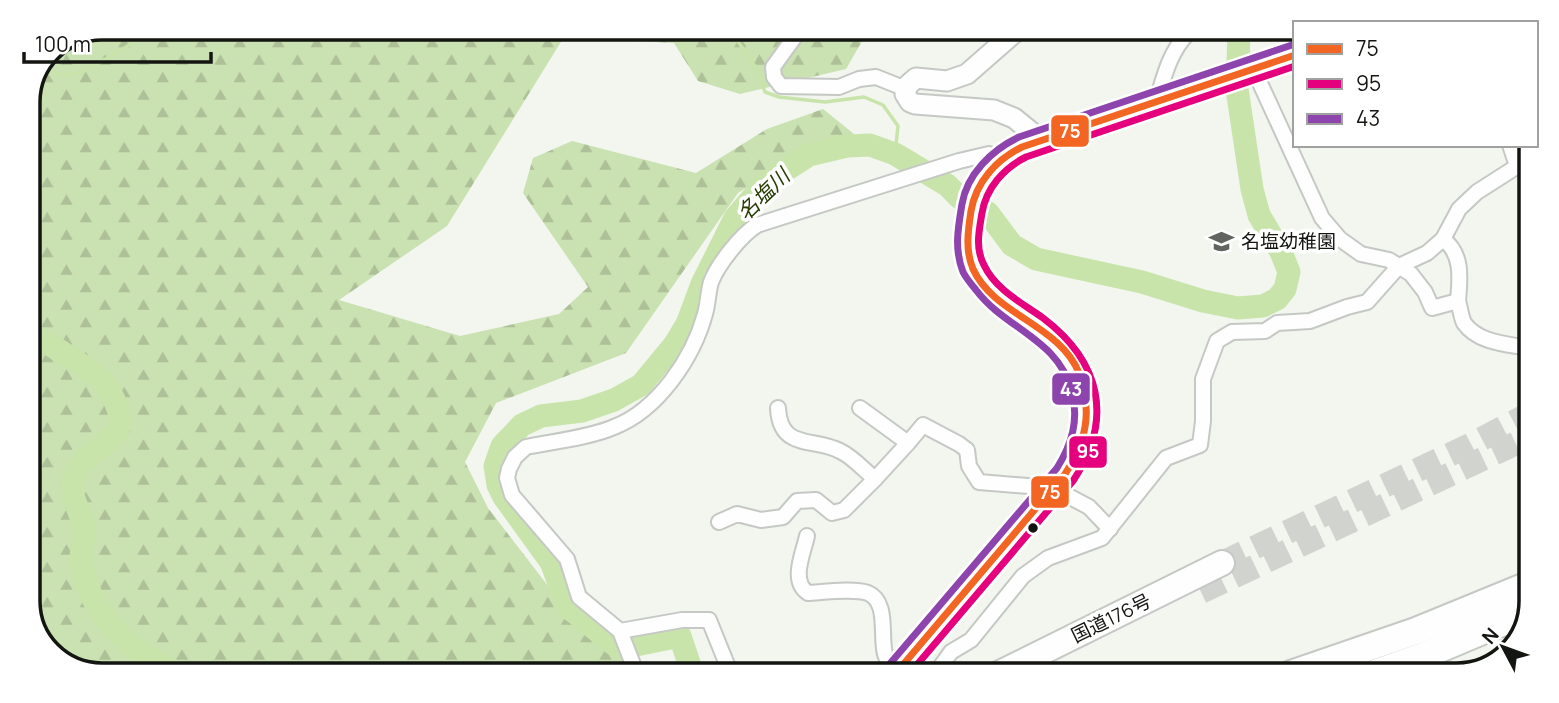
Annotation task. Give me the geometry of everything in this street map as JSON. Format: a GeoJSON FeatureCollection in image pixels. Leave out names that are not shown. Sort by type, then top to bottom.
{"type":"FeatureCollection","features":[{"type":"Feature","properties":{"kind":"highway"},"geometry":{"type":"LineString","coordinates":[[904,663],[1073,463],[1086,429],[1084,383],[1073,360],[1062,346],[995,297],[968,258],[965,234],[976,192],[1002,159],[1012,152],[1293,56]]}},
{"type":"Feature","properties":{"kind":"highway","name":"国道176号"},"geometry":{"type":"LineString","coordinates":[[1020,663],[1222,563]]}},
{"type":"Feature","properties":{"kind":"highway"},"geometry":{"type":"LineString","coordinates":[[1324,663],[1416,631],[1519,589]]}},
{"type":"Feature","properties":{"kind":"highway","name":"国道176号"},"geometry":{"type":"LineString","coordinates":[[1053,663],[1201,592]]}},
{"type":"Feature","properties":{"kind":"highway"},"geometry":{"type":"LineString","coordinates":[[1403,663],[1517,616]]}},
{"type":"Feature","properties":{"kind":"street"},"geometry":{"type":"LineString","coordinates":[[792,40],[773,67],[774,78],[781,86],[839,87],[859,79],[876,77],[906,89]]}},
{"type":"Feature","properties":{"kind":"street"},"geometry":{"type":"LineString","coordinates":[[1006,40],[967,74],[947,81],[916,78],[911,80],[906,89],[908,99],[915,104],[994,110],[1014,118],[1041,140]]}},
{"type":"Feature","properties":{"kind":"street"},"geometry":{"type":"LineString","coordinates":[[1156,103],[1168,62],[1181,40]]}},
{"type":"Feature","properties":{"kind":"street"},"geometry":{"type":"LineString","coordinates":[[1246,72],[1322,218],[1340,239],[1361,254],[1399,265],[1411,274],[1425,292],[1432,308],[1458,301]]}},
{"type":"Feature","properties":{"kind":"street"},"geometry":{"type":"LineString","coordinates":[[633,663],[620,631],[579,597],[567,559],[512,495],[507,478],[515,457],[526,447],[614,428],[646,409],[665,390],[692,347],[705,316],[711,282],[744,233],[757,225],[959,160],[989,154],[1002,159]]}},
{"type":"Feature","properties":{"kind":"street"},"geometry":{"type":"LineString","coordinates":[[943,663],[951,652],[971,640],[1023,576],[1048,558],[1102,538],[1166,458],[1200,445],[1203,379],[1217,341],[1232,332],[1265,331],[1277,323],[1310,321],[1367,302],[1399,265],[1427,253],[1443,239],[1459,209],[1477,192],[1519,165]]}},
{"type":"Feature","properties":{"kind":"street"},"geometry":{"type":"LineString","coordinates":[[1443,239],[1455,250],[1458,261],[1458,301],[1464,322],[1478,336],[1519,346]]}},
{"type":"Feature","properties":{"kind":"street"},"geometry":{"type":"LineString","coordinates":[[778,408],[783,428],[794,439],[841,451],[875,479]]}},
{"type":"Feature","properties":{"kind":"street"},"geometry":{"type":"LineString","coordinates":[[860,408],[908,443]]}},
{"type":"Feature","properties":{"kind":"street"},"geometry":{"type":"LineString","coordinates":[[719,522],[737,514],[761,520],[783,517],[797,501],[816,500],[832,513],[844,510],[923,425],[959,443],[967,450],[969,466],[979,482],[1053,488],[1089,507],[1110,529]]}},
{"type":"Feature","properties":{"kind":"street"},"geometry":{"type":"LineString","coordinates":[[807,536],[797,580],[802,589],[808,593],[866,592],[877,599],[888,663]]}},
{"type":"Feature","properties":{"kind":"street"},"geometry":{"type":"LineString","coordinates":[[620,631],[682,620],[709,620],[726,663]]}},
{"type":"Feature","properties":{"kind":"green space"},"geometry":{"type":"Polygon","coordinates":[[[103,40],[562,40],[447,226],[339,300],[460,336],[559,314],[588,287],[523,193],[533,158],[572,141],[696,173],[767,129],[823,109],[854,134],[793,157],[738,193],[626,353],[496,403],[465,462],[488,508],[569,613],[623,655],[624,663],[103,663],[79,658],[58,645],[47,628],[40,605],[40,98],[45,79],[58,58],[79,45],[103,40]]]}},
{"type":"Feature","properties":{"kind":"green space"},"geometry":{"type":"Polygon","coordinates":[[[619,40],[863,40],[846,69],[740,94],[698,81],[674,43],[619,40]]]}},
{"type":"Feature","properties":{"kind":"waterway"},"geometry":{"type":"LineString","coordinates":[[49,72],[66,75],[76,73],[112,56],[136,40]]}},
{"type":"Feature","properties":{"kind":"waterway"},"geometry":{"type":"LineString","coordinates":[[737,40],[756,68],[765,92],[779,97],[825,102],[864,97],[883,105],[898,126],[895,154]]}},
{"type":"Feature","properties":{"kind":"waterway","name":"名塩川"},"geometry":{"type":"LineString","coordinates":[[689,663],[680,636],[636,645],[615,645],[568,607],[551,562],[498,485],[495,466],[502,446],[522,425],[541,416],[582,411],[614,400],[641,385],[675,344],[687,324],[702,284],[735,218],[760,189],[809,155],[847,146],[870,145],[895,154],[947,185],[960,198],[988,213],[1012,245],[1036,259],[1142,282],[1203,301],[1238,308],[1263,306],[1277,299],[1285,289],[1289,272],[1281,252],[1259,215],[1252,189],[1237,89],[1239,40]]}},
{"type":"Feature","properties":{"kind":"waterway"},"geometry":{"type":"LineString","coordinates":[[40,339],[95,374],[104,384],[119,411],[120,425],[117,431],[84,460],[73,480],[73,495],[84,528],[81,559],[91,595],[100,611],[125,640],[157,663]]}},
{"type":"Feature","properties":{"kind":"tunnel"},"geometry":{"type":"LineString","coordinates":[[1222,563],[1519,419]]}},
{"type":"Feature","properties":{"kind":"tunnel"},"geometry":{"type":"LineString","coordinates":[[1201,592],[1519,442]]}},
{"type":"Feature","properties":{"kind":"transit line","name":"43"},"geometry":{"type":"LineString","coordinates":[[891,663],[1057,468],[1073,432],[1075,412],[1072,392],[1056,359],[988,303],[963,272],[958,247],[959,222],[965,193],[975,173],[990,156],[1019,137],[1292,45]]}},
{"type":"Feature","properties":{"kind":"transit line","name":"75"},"geometry":{"type":"LineString","coordinates":[[904,663],[1065,474],[1076,455],[1085,425],[1084,393],[1079,373],[1070,357],[1043,331],[996,298],[983,285],[970,262],[968,248],[971,211],[982,181],[1004,158],[1022,147],[1293,56]]}},
{"type":"Feature","properties":{"kind":"transit line","name":"95"},"geometry":{"type":"LineString","coordinates":[[918,663],[1073,481],[1094,436],[1097,414],[1095,393],[1089,373],[1078,353],[1063,335],[1002,288],[989,274],[981,259],[980,226],[984,204],[992,187],[1003,173],[1026,157],[1293,67]]}},
{"type":"Feature","properties":{"kind":"place","name":"名塩幼稚園"},"geometry":{"type":"Point","coordinates":[1221,241]}}]}
